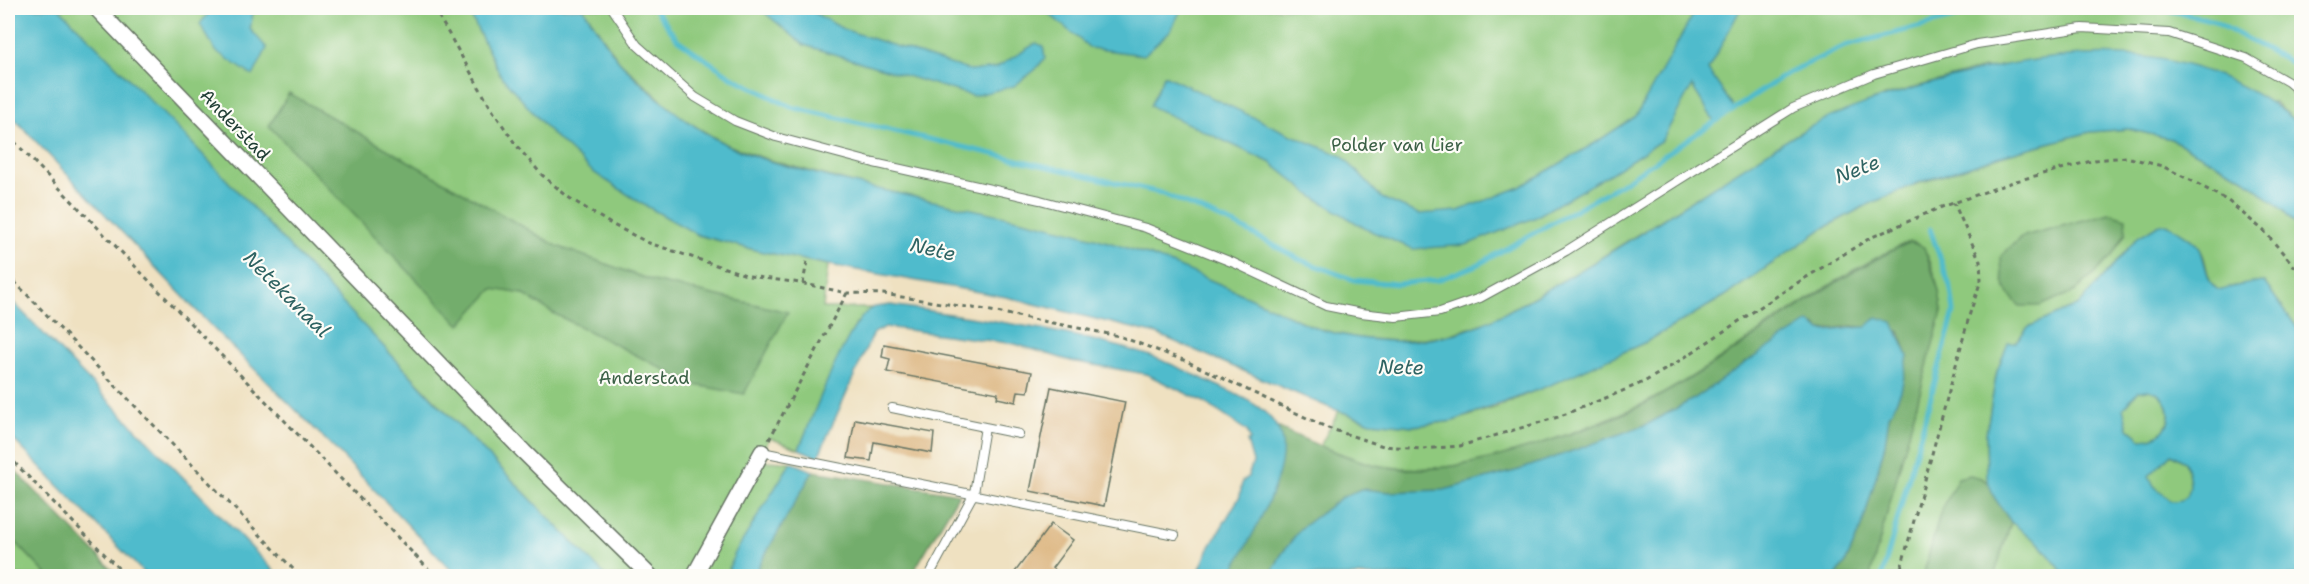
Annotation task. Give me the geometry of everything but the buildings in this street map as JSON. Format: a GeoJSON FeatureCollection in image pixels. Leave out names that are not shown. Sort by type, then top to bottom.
{"type":"FeatureCollection","features":[{"type":"Feature","properties":{"kind":"street","name":"Anderstad"},"geometry":{"type":"LineString","coordinates":[[96,8],[516,444],[650,576]]}},
{"type":"Feature","properties":{"kind":"street"},"geometry":{"type":"LineString","coordinates":[[693,576],[762,452]]}},
{"type":"Feature","properties":{"kind":"lane"},"geometry":{"type":"LineString","coordinates":[[612,8],[637,45],[695,98],[735,122],[777,137],[874,164],[1040,200],[1146,228],[1234,263],[1326,306],[1396,317],[1440,312],[1480,298],[1566,251],[1793,108],[1874,74],[1977,44],[2082,28],[2169,33],[2246,58],[2288,82],[2301,94]]}},
{"type":"Feature","properties":{"kind":"lane"},"geometry":{"type":"LineString","coordinates":[[892,408],[1019,434]]}},
{"type":"Feature","properties":{"kind":"lane"},"geometry":{"type":"LineString","coordinates":[[929,576],[974,493],[985,427]]}},
{"type":"Feature","properties":{"kind":"lane"},"geometry":{"type":"LineString","coordinates":[[762,452],[1175,535]]}},
{"type":"Feature","properties":{"kind":"path"},"geometry":{"type":"LineString","coordinates":[[434,8],[468,71],[516,145],[542,175],[568,197],[611,224],[649,243],[749,276],[847,293],[883,294],[986,310],[1119,336],[1186,361],[1328,428],[1383,446],[1422,449],[1460,446],[1558,417],[1644,382],[1870,238],[1954,203],[2016,181],[2095,160],[2126,157],[2162,166],[2228,201],[2264,231],[2301,275]]}},
{"type":"Feature","properties":{"kind":"path"},"geometry":{"type":"LineString","coordinates":[[8,135],[435,576]]}},
{"type":"Feature","properties":{"kind":"path"},"geometry":{"type":"LineString","coordinates":[[1899,576],[1981,280],[1980,261],[1954,203]]}},
{"type":"Feature","properties":{"kind":"path"},"geometry":{"type":"LineString","coordinates":[[803,284],[807,261]]}},
{"type":"Feature","properties":{"kind":"path"},"geometry":{"type":"LineString","coordinates":[[8,275],[300,576]]}},
{"type":"Feature","properties":{"kind":"path"},"geometry":{"type":"LineString","coordinates":[[762,452],[847,293]]}},
{"type":"Feature","properties":{"kind":"path"},"geometry":{"type":"LineString","coordinates":[[8,456],[126,576]]}},
{"type":"Feature","properties":{"kind":"green space"},"geometry":{"type":"Polygon","coordinates":[[[59,8],[467,8],[501,76],[698,235],[759,251],[828,265],[823,308],[872,308],[856,324],[826,384],[799,449],[770,438],[757,461],[791,462],[729,568],[729,576],[606,576],[59,8]]]}},
{"type":"Feature","properties":{"kind":"green space","name":"Polder van Lier"},"geometry":{"type":"Polygon","coordinates":[[[583,8],[2301,8],[2301,126],[2274,103],[1983,68],[1882,97],[1805,130],[1578,272],[1490,321],[1445,336],[1396,341],[1357,338],[1318,329],[1224,286],[1138,251],[1034,223],[868,187],[769,160],[725,144],[680,117],[619,61],[583,8]]]}},
{"type":"Feature","properties":{"kind":"green space"},"geometry":{"type":"Polygon","coordinates":[[[289,93],[557,246],[653,281],[788,312],[744,394],[695,385],[553,313],[523,294],[493,289],[460,325],[269,126],[289,93]]]}},
{"type":"Feature","properties":{"kind":"green space"},"geometry":{"type":"Polygon","coordinates":[[[2128,129],[2171,139],[2244,178],[2284,211],[2301,231],[2301,333],[2264,282],[2234,286],[2222,291],[2212,284],[2201,251],[2187,237],[2156,226],[2138,237],[2079,305],[2028,327],[1997,371],[1986,434],[1989,483],[1981,478],[1940,514],[1923,576],[1870,576],[1942,311],[1929,259],[1924,249],[1917,243],[1904,244],[1855,270],[1708,367],[1655,398],[1640,406],[1541,444],[1489,459],[1435,468],[1381,466],[1320,446],[1339,411],[1371,422],[1414,426],[1453,421],[1500,406],[1646,342],[1725,296],[1822,229],[1865,206],[1908,187],[2007,154],[2090,132],[2128,129]],[[2110,213],[2021,237],[2001,256],[2110,213]]]}},
{"type":"Feature","properties":{"kind":"green space"},"geometry":{"type":"Polygon","coordinates":[[[2110,213],[2126,218],[2126,233],[2111,257],[2076,291],[2040,306],[2020,306],[2014,300],[2004,284],[2001,256],[2021,237],[2110,213]]]}},
{"type":"Feature","properties":{"kind":"green space"},"geometry":{"type":"Polygon","coordinates":[[[1910,242],[1924,247],[1939,291],[1942,311],[1870,576],[1835,576],[1845,564],[1863,523],[1885,444],[1889,416],[1901,391],[1908,356],[1899,331],[1853,326],[1821,330],[1815,325],[1751,359],[1695,398],[1648,424],[1574,452],[1519,470],[1444,490],[1389,492],[1361,489],[1341,498],[1300,529],[1281,555],[1270,576],[1230,576],[1263,513],[1281,461],[1282,442],[1277,427],[1354,459],[1379,466],[1435,468],[1473,463],[1509,453],[1592,426],[1654,399],[1719,361],[1844,278],[1910,242]]]}},
{"type":"Feature","properties":{"kind":"green space"},"geometry":{"type":"Polygon","coordinates":[[[2138,390],[2157,391],[2166,401],[2168,423],[2161,435],[2153,439],[2141,439],[2128,428],[2123,408],[2138,390]]]}},
{"type":"Feature","properties":{"kind":"green space"},"geometry":{"type":"Polygon","coordinates":[[[2171,454],[2185,462],[2190,488],[2185,498],[2171,501],[2154,486],[2148,476],[2171,454]]]}},
{"type":"Feature","properties":{"kind":"green space"},"geometry":{"type":"Polygon","coordinates":[[[8,463],[117,576],[48,576],[8,534],[8,463]]]}},
{"type":"Feature","properties":{"kind":"green space"},"geometry":{"type":"Polygon","coordinates":[[[813,471],[959,494],[911,576],[764,576],[758,567],[813,471]]]}},
{"type":"Feature","properties":{"kind":"green space"},"geometry":{"type":"Polygon","coordinates":[[[1970,475],[1989,483],[1994,497],[2011,522],[1994,576],[1923,576],[1940,514],[1958,478],[1970,475]]]}},
{"type":"Feature","properties":{"kind":"green space"},"geometry":{"type":"Polygon","coordinates":[[[2011,522],[2040,544],[2066,576],[1994,576],[2011,522]]]}},
{"type":"Feature","properties":{"kind":"green space"},"geometry":{"type":"Polygon","coordinates":[[[8,534],[48,576],[8,576],[8,534]]]}},
{"type":"Feature","properties":{"kind":"water","name":"Netekanaal"},"geometry":{"type":"Polygon","coordinates":[[[8,8],[59,8],[190,141],[432,398],[606,576],[457,576],[339,453],[212,327],[8,112],[8,8]]]}},
{"type":"Feature","properties":{"kind":"water"},"geometry":{"type":"Polygon","coordinates":[[[254,8],[250,29],[267,48],[253,76],[216,51],[200,24],[211,10],[254,8]]]}},
{"type":"Feature","properties":{"kind":"water","name":"Nete"},"geometry":{"type":"Polygon","coordinates":[[[467,8],[583,8],[615,56],[643,85],[697,128],[725,144],[774,162],[864,186],[1062,229],[1101,240],[1155,257],[1315,327],[1368,339],[1399,341],[1430,339],[1459,332],[1485,322],[1580,271],[1814,125],[1847,110],[1932,83],[2029,60],[2077,55],[2124,55],[2170,61],[2215,74],[2259,96],[2301,126],[2301,231],[2284,211],[2244,178],[2171,139],[2128,129],[2090,132],[2007,154],[1918,183],[1865,206],[1822,229],[1725,296],[1646,342],[1548,386],[1453,421],[1413,426],[1371,422],[1328,407],[1157,334],[1006,297],[759,251],[698,235],[641,203],[593,172],[550,132],[501,76],[467,8]]]}},
{"type":"Feature","properties":{"kind":"water"},"geometry":{"type":"Polygon","coordinates":[[[759,8],[806,8],[843,29],[971,71],[996,68],[1036,43],[1043,46],[1045,58],[1035,70],[1014,86],[973,96],[804,45],[759,8]]]}},
{"type":"Feature","properties":{"kind":"water"},"geometry":{"type":"Polygon","coordinates":[[[1042,8],[1182,8],[1171,30],[1144,55],[1090,48],[1042,8]]]}},
{"type":"Feature","properties":{"kind":"water"},"geometry":{"type":"Polygon","coordinates":[[[1697,8],[1741,8],[1708,70],[1734,108],[1714,121],[1692,86],[1662,140],[1613,172],[1534,218],[1466,245],[1413,249],[1366,229],[1312,196],[1271,163],[1150,106],[1164,75],[1289,134],[1342,156],[1382,198],[1419,214],[1458,211],[1520,187],[1636,116],[1697,8]]]}},
{"type":"Feature","properties":{"kind":"water"},"geometry":{"type":"Polygon","coordinates":[[[2167,224],[2197,245],[2215,288],[2224,290],[2244,284],[2264,282],[2301,333],[2301,576],[2066,576],[2040,544],[2011,522],[1994,497],[1987,478],[1986,434],[1997,371],[2008,343],[2015,343],[2028,327],[2079,305],[2138,237],[2156,226],[2167,224]],[[2148,390],[2138,391],[2123,408],[2128,428],[2141,439],[2153,437],[2162,432],[2169,416],[2164,399],[2148,390]],[[2171,454],[2149,476],[2154,486],[2171,501],[2185,498],[2190,482],[2185,462],[2171,454]]]}},
{"type":"Feature","properties":{"kind":"water"},"geometry":{"type":"Polygon","coordinates":[[[8,297],[279,576],[147,576],[8,434],[8,297]]]}},
{"type":"Feature","properties":{"kind":"water"},"geometry":{"type":"Polygon","coordinates":[[[891,305],[1048,330],[1110,344],[1169,363],[1237,394],[1266,413],[1279,431],[1282,457],[1264,511],[1230,576],[1197,576],[1208,550],[1240,496],[1242,482],[1248,477],[1253,462],[1247,441],[1250,440],[1247,431],[1204,402],[1146,374],[1071,361],[1015,344],[885,327],[874,333],[818,457],[799,449],[831,372],[852,331],[862,316],[872,308],[891,305]]]}},
{"type":"Feature","properties":{"kind":"water"},"geometry":{"type":"Polygon","coordinates":[[[1877,317],[1893,322],[1908,356],[1901,391],[1889,416],[1885,444],[1863,523],[1845,564],[1835,576],[1270,576],[1281,555],[1300,529],[1341,498],[1361,489],[1389,492],[1444,490],[1519,470],[1648,424],[1695,398],[1809,322],[1821,330],[1829,331],[1866,327],[1877,317]]]}},
{"type":"Feature","properties":{"kind":"water"},"geometry":{"type":"Polygon","coordinates":[[[791,462],[813,471],[758,567],[764,576],[729,576],[729,568],[735,553],[791,462]]]}},
{"type":"Feature","properties":{"kind":"waterway"},"geometry":{"type":"LineString","coordinates":[[654,8],[678,40],[730,76],[791,107],[1161,193],[1238,226],[1301,260],[1354,280],[1397,284],[1438,280],[1477,265],[1621,184],[1788,73],[1845,46],[1983,10],[2002,8]]}},
{"type":"Feature","properties":{"kind":"waterway"},"geometry":{"type":"LineString","coordinates":[[2159,8],[2211,20],[2302,68]]}},
{"type":"Feature","properties":{"kind":"waterway"},"geometry":{"type":"LineString","coordinates":[[1882,576],[1954,312],[1951,289],[1930,229]]}}]}
